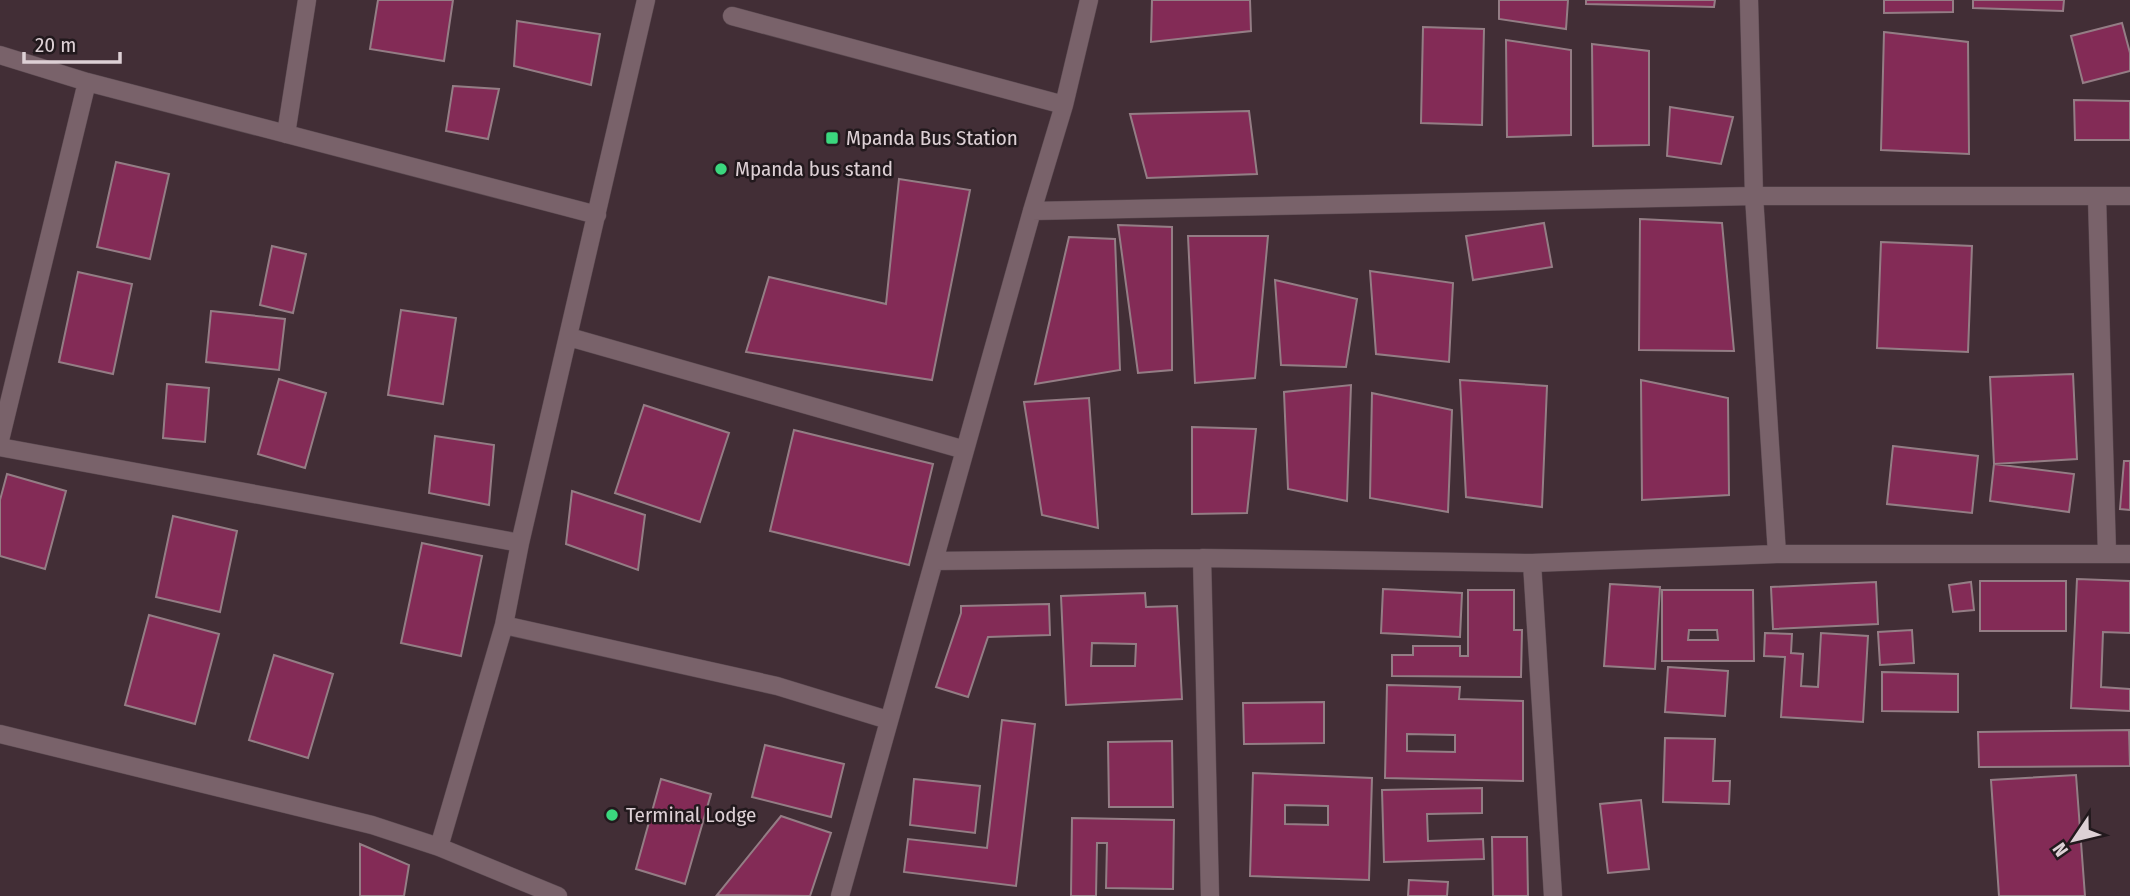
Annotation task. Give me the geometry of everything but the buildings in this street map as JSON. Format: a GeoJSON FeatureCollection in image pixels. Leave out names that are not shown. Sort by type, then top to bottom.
{"type":"FeatureCollection","features":[{"type":"Feature","properties":{"kind":"street"},"geometry":{"type":"LineString","coordinates":[[286,134],[307,0]]}},
{"type":"Feature","properties":{"kind":"street"},"geometry":{"type":"LineString","coordinates":[[439,847],[504,625],[520,543],[646,0]]}},
{"type":"Feature","properties":{"kind":"street"},"geometry":{"type":"LineString","coordinates":[[839,896],[1032,211],[1065,105],[1089,0]]}},
{"type":"Feature","properties":{"kind":"street"},"geometry":{"type":"LineString","coordinates":[[1749,0],[1754,196],[1777,554]]}},
{"type":"Feature","properties":{"kind":"street"},"geometry":{"type":"LineString","coordinates":[[732,16],[1065,105]]}},
{"type":"Feature","properties":{"kind":"street"},"geometry":{"type":"LineString","coordinates":[[0,55],[87,82],[597,215]]}},
{"type":"Feature","properties":{"kind":"street"},"geometry":{"type":"LineString","coordinates":[[0,440],[87,82]]}},
{"type":"Feature","properties":{"kind":"street"},"geometry":{"type":"LineString","coordinates":[[1032,211],[1754,196],[2130,196]]}},
{"type":"Feature","properties":{"kind":"street"},"geometry":{"type":"LineString","coordinates":[[2097,197],[2107,554]]}},
{"type":"Feature","properties":{"kind":"street"},"geometry":{"type":"LineString","coordinates":[[569,337],[965,450]]}},
{"type":"Feature","properties":{"kind":"street"},"geometry":{"type":"LineString","coordinates":[[0,447],[520,543]]}},
{"type":"Feature","properties":{"kind":"street"},"geometry":{"type":"LineString","coordinates":[[935,561],[1202,558],[1532,563],[1777,554],[2130,554]]}},
{"type":"Feature","properties":{"kind":"street"},"geometry":{"type":"LineString","coordinates":[[1202,558],[1210,896]]}},
{"type":"Feature","properties":{"kind":"street"},"geometry":{"type":"LineString","coordinates":[[1532,563],[1553,896]]}},
{"type":"Feature","properties":{"kind":"street"},"geometry":{"type":"LineString","coordinates":[[504,625],[777,686],[888,720]]}},
{"type":"Feature","properties":{"kind":"street"},"geometry":{"type":"LineString","coordinates":[[0,734],[372,825],[439,847],[558,896]]}},
{"type":"Feature","properties":{"kind":"place","name":"Mpanda Bus Station"},"geometry":{"type":"Point","coordinates":[832,138]}},
{"type":"Feature","properties":{"kind":"place","name":"Mpanda bus stand"},"geometry":{"type":"Point","coordinates":[721,169]}},
{"type":"Feature","properties":{"kind":"place","name":"Terminal Lodge"},"geometry":{"type":"Point","coordinates":[612,815]}}]}
